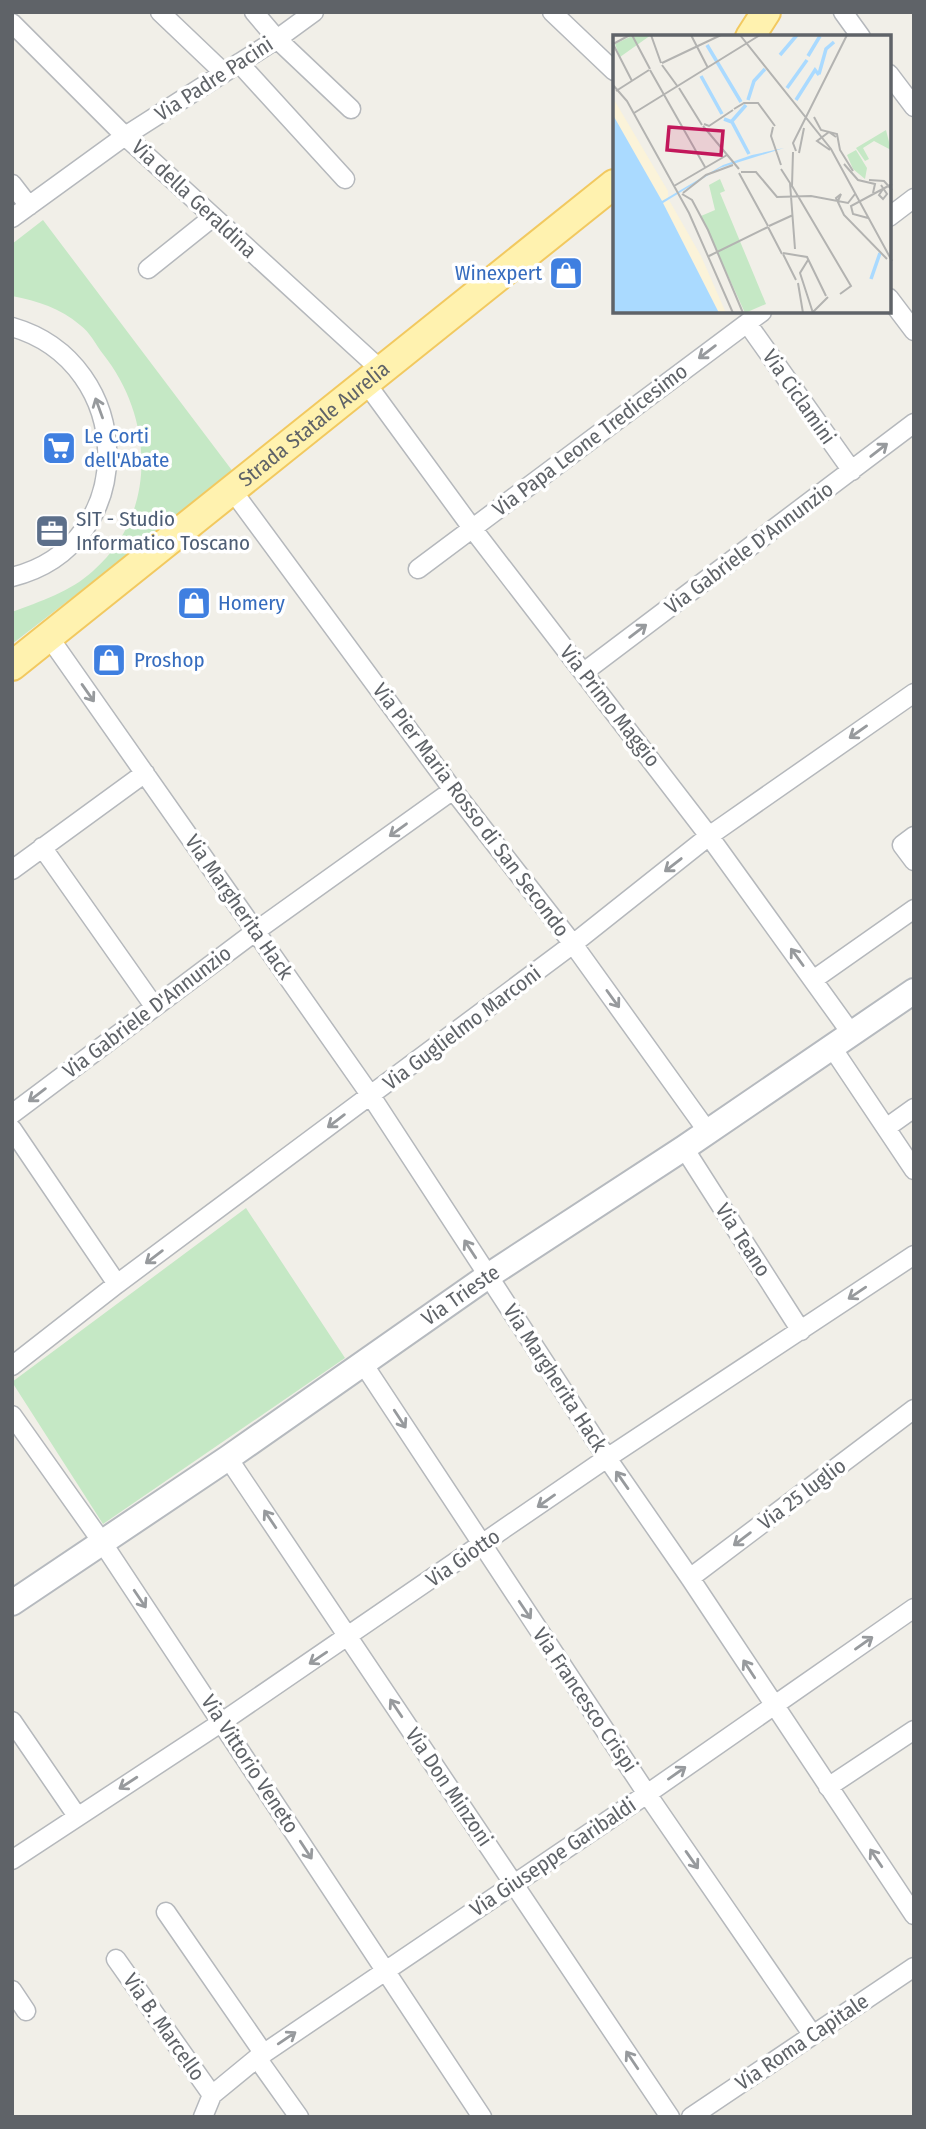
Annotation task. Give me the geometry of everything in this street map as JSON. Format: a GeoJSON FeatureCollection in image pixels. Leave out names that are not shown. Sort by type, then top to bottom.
{"type":"FeatureCollection","features":[{"type":"Feature","properties":{"kind":"main road"},"geometry":{"type":"LineString","coordinates":[[751,35],[766,12]]}},
{"type":"Feature","properties":{"kind":"main road","name":"Strada Statale Aurelia"},"geometry":{"type":"LineString","coordinates":[[12,666],[613,185]]}},
{"type":"Feature","properties":{"kind":"street"},"geometry":{"type":"LineString","coordinates":[[160,12],[224,73]]}},
{"type":"Feature","properties":{"kind":"street"},"geometry":{"type":"LineString","coordinates":[[254,12],[277,39],[351,109]]}},
{"type":"Feature","properties":{"kind":"street","name":"Via Padre Pacini"},"geometry":{"type":"LineString","coordinates":[[12,218],[125,136],[277,39],[314,12]]}},
{"type":"Feature","properties":{"kind":"street"},"geometry":{"type":"LineString","coordinates":[[552,12],[613,70]]}},
{"type":"Feature","properties":{"kind":"street"},"geometry":{"type":"LineString","coordinates":[[843,12],[860,35]]}},
{"type":"Feature","properties":{"kind":"street","name":"Via della Geraldina"},"geometry":{"type":"LineString","coordinates":[[12,23],[373,376]]}},
{"type":"Feature","properties":{"kind":"street"},"geometry":{"type":"LineString","coordinates":[[239,63],[345,178]]}},
{"type":"Feature","properties":{"kind":"street"},"geometry":{"type":"LineString","coordinates":[[891,77],[914,107]]}},
{"type":"Feature","properties":{"kind":"street"},"geometry":{"type":"LineString","coordinates":[[12,184],[29,206]]}},
{"type":"Feature","properties":{"kind":"street"},"geometry":{"type":"LineString","coordinates":[[891,215],[914,198]]}},
{"type":"Feature","properties":{"kind":"street"},"geometry":{"type":"LineString","coordinates":[[148,269],[213,217]]}},
{"type":"Feature","properties":{"kind":"street"},"geometry":{"type":"LineString","coordinates":[[891,301],[914,331]]}},
{"type":"Feature","properties":{"kind":"street","name":"Via Papa Leone Tredicesimo"},"geometry":{"type":"LineString","coordinates":[[418,569],[761,313]]}},
{"type":"Feature","properties":{"kind":"street","name":"Via Ciclamini"},"geometry":{"type":"LineString","coordinates":[[747,323],[852,471]]}},
{"type":"Feature","properties":{"kind":"street"},"geometry":{"type":"LineString","coordinates":[[12,327],[42,338],[67,357],[81,372],[103,416],[108,458],[102,493],[92,516],[78,536],[54,557],[12,577]]}},
{"type":"Feature","properties":{"kind":"street","name":"Via Primo Maggio"},"geometry":{"type":"LineString","coordinates":[[373,376],[472,528],[709,836],[813,980],[886,1128],[914,1170]]}},
{"type":"Feature","properties":{"kind":"street","name":"Via Gabriele D'Annunzio"},"geometry":{"type":"LineString","coordinates":[[584,672],[914,423]]}},
{"type":"Feature","properties":{"kind":"street","name":"Via Pier Maria Rosso di San Secondo"},"geometry":{"type":"LineString","coordinates":[[232,491],[453,790],[573,944],[708,1132]]}},
{"type":"Feature","properties":{"kind":"street","name":"Via Margherita Hack"},"geometry":{"type":"LineString","coordinates":[[49,637],[371,1096],[607,1458],[914,1915]]}},
{"type":"Feature","properties":{"kind":"street","name":"Via Guglielmo Marconi"},"geometry":{"type":"LineString","coordinates":[[12,1366],[117,1284],[573,944],[709,836],[914,693]]}},
{"type":"Feature","properties":{"kind":"street"},"geometry":{"type":"LineString","coordinates":[[12,870],[145,773]]}},
{"type":"Feature","properties":{"kind":"street","name":"Via Gabriele D'Annunzio"},"geometry":{"type":"LineString","coordinates":[[12,1114],[256,931],[453,790]]}},
{"type":"Feature","properties":{"kind":"street"},"geometry":{"type":"LineString","coordinates":[[908,840],[914,861]]}},
{"type":"Feature","properties":{"kind":"street"},"geometry":{"type":"LineString","coordinates":[[42,847],[154,1006]]}},
{"type":"Feature","properties":{"kind":"street"},"geometry":{"type":"LineString","coordinates":[[813,980],[914,909]]}},
{"type":"Feature","properties":{"kind":"street","name":"Via Trieste"},"geometry":{"type":"LineString","coordinates":[[12,1603],[229,1458],[488,1276],[708,1132],[914,991]]}},
{"type":"Feature","properties":{"kind":"street"},"geometry":{"type":"LineString","coordinates":[[886,1128],[914,1108]]}},
{"type":"Feature","properties":{"kind":"street"},"geometry":{"type":"LineString","coordinates":[[12,1129],[18,1149],[117,1284]]}},
{"type":"Feature","properties":{"kind":"street","name":"Via Teano"},"geometry":{"type":"LineString","coordinates":[[684,1148],[801,1331]]}},
{"type":"Feature","properties":{"kind":"street","name":"Via Giotto"},"geometry":{"type":"LineString","coordinates":[[12,1860],[349,1637],[607,1458],[914,1255]]}},
{"type":"Feature","properties":{"kind":"street","name":"Via Francesco Crispi"},"geometry":{"type":"LineString","coordinates":[[362,1362],[647,1794],[812,2034]]}},
{"type":"Feature","properties":{"kind":"street","name":"Via 25 luglio"},"geometry":{"type":"LineString","coordinates":[[690,1578],[914,1409]]}},
{"type":"Feature","properties":{"kind":"street","name":"Via Vittorio Veneto"},"geometry":{"type":"LineString","coordinates":[[12,1415],[103,1542],[482,2117]]}},
{"type":"Feature","properties":{"kind":"street","name":"Via Don Minzoni"},"geometry":{"type":"LineString","coordinates":[[229,1458],[670,2117]]}},
{"type":"Feature","properties":{"kind":"street","name":"Via Giuseppe Garibaldi"},"geometry":{"type":"LineString","coordinates":[[203,2117],[212,2095],[260,2056],[647,1794],[914,1608]]}},
{"type":"Feature","properties":{"kind":"street"},"geometry":{"type":"LineString","coordinates":[[12,1721],[77,1816]]}},
{"type":"Feature","properties":{"kind":"street"},"geometry":{"type":"LineString","coordinates":[[828,1787],[914,1730]]}},
{"type":"Feature","properties":{"kind":"street"},"geometry":{"type":"LineString","coordinates":[[166,1912],[299,2117]]}},
{"type":"Feature","properties":{"kind":"street","name":"Via B. Marcello"},"geometry":{"type":"LineString","coordinates":[[116,1959],[212,2095]]}},
{"type":"Feature","properties":{"kind":"street","name":"Via Roma Capitale"},"geometry":{"type":"LineString","coordinates":[[691,2117],[914,1967]]}},
{"type":"Feature","properties":{"kind":"street"},"geometry":{"type":"LineString","coordinates":[[12,1990],[26,2011]]}},
{"type":"Feature","properties":{"kind":"green space"},"geometry":{"type":"Polygon","coordinates":[[[43,220],[234,473],[12,644],[12,612],[75,585],[93,571],[114,548],[129,522],[138,494],[142,465],[132,407],[120,379],[90,335],[57,310],[12,296],[12,244],[43,220]]]}},
{"type":"Feature","properties":{"kind":"green space"},"geometry":{"type":"Polygon","coordinates":[[[246,1208],[345,1358],[103,1524],[12,1382],[246,1208]]]}},
{"type":"Feature","properties":{"kind":"place","name":"Winexpert"},"geometry":{"type":"Point","coordinates":[566,273]}},
{"type":"Feature","properties":{"kind":"place","name":"Le Corti dell'Abate"},"geometry":{"type":"Point","coordinates":[59,448]}},
{"type":"Feature","properties":{"kind":"place","name":"SIT - Studio Informatico Toscano"},"geometry":{"type":"Point","coordinates":[52,531]}},
{"type":"Feature","properties":{"kind":"place","name":"Homery"},"geometry":{"type":"Point","coordinates":[194,603]}},
{"type":"Feature","properties":{"kind":"place","name":"Proshop"},"geometry":{"type":"Point","coordinates":[109,660]}}]}
